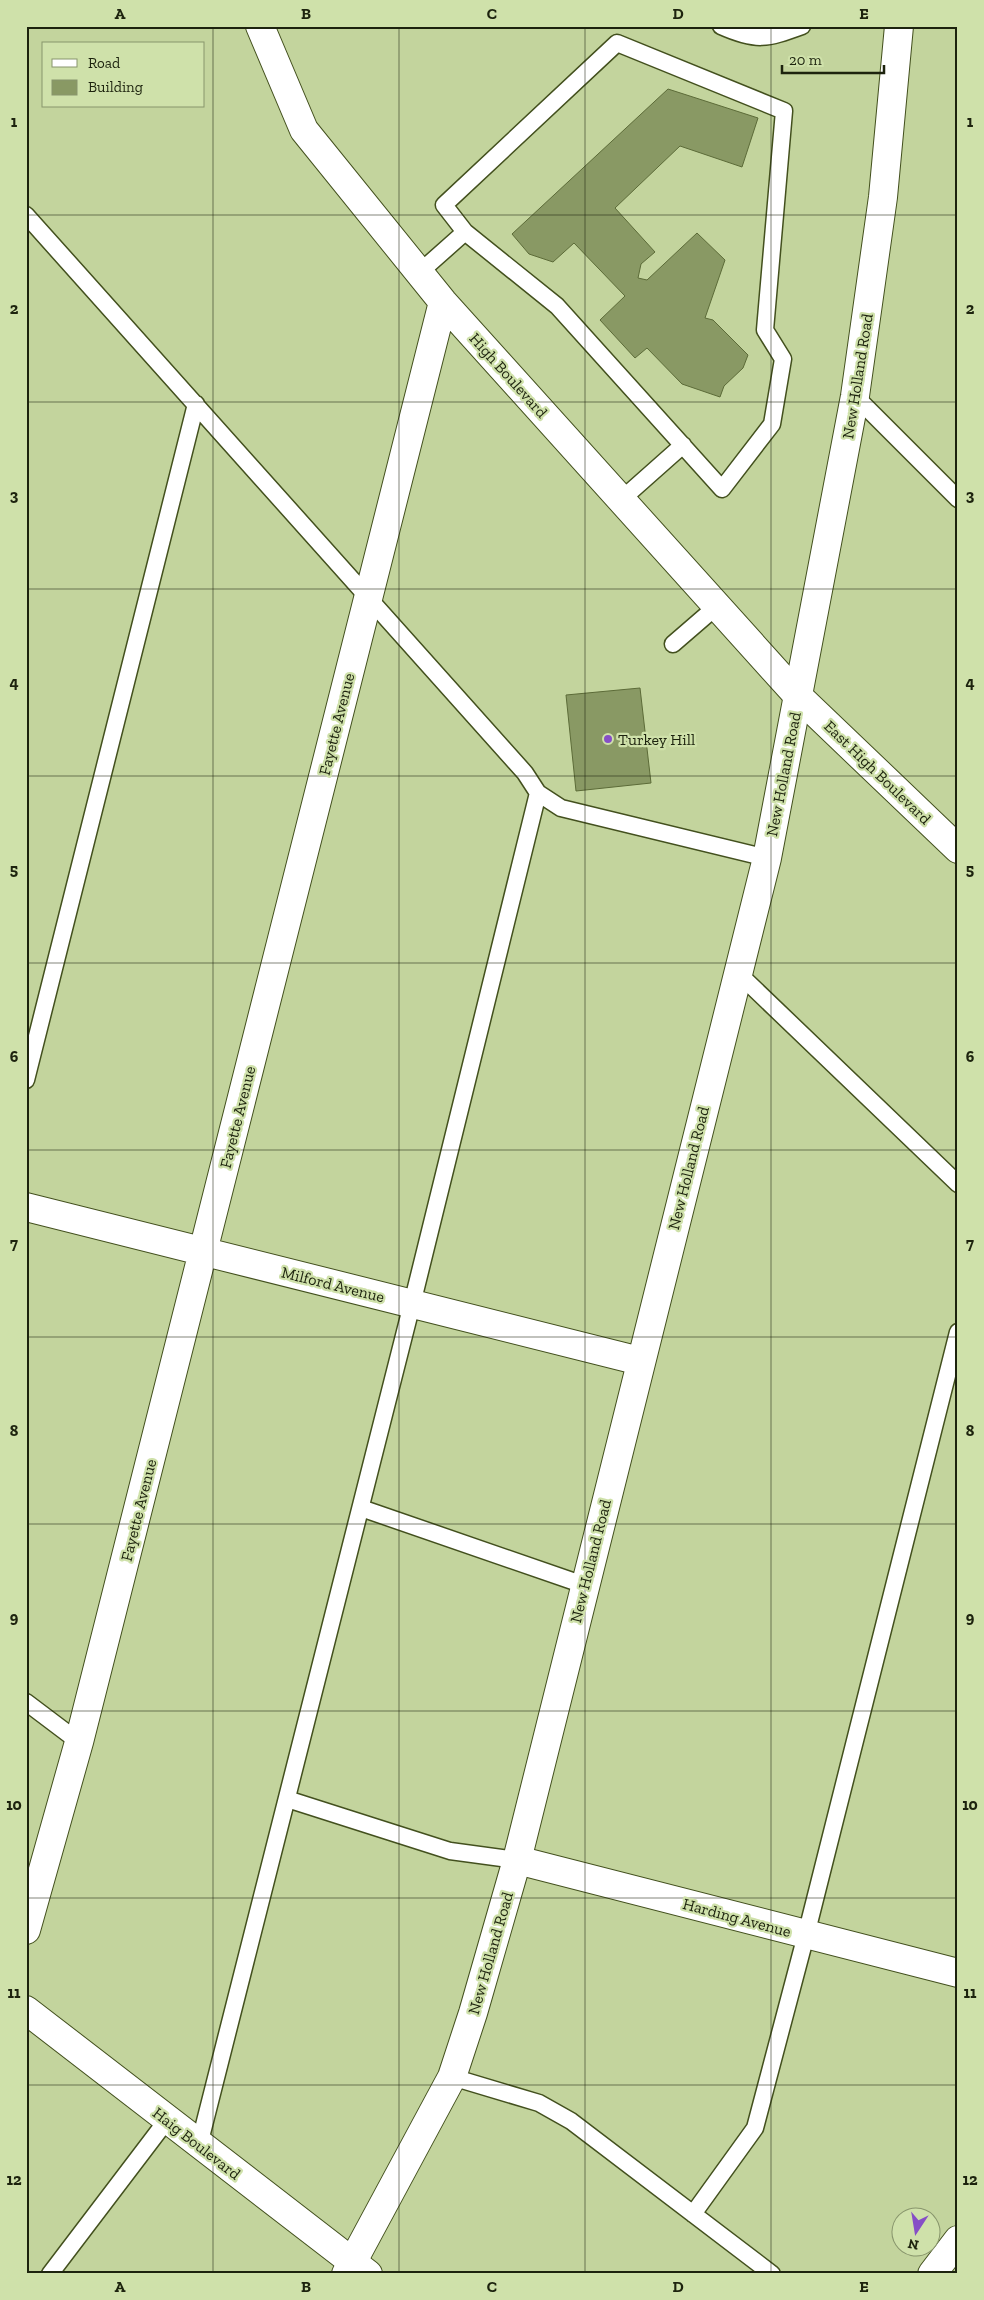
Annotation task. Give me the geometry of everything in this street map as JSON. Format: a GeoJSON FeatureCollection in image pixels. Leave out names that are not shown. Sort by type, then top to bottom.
{"type":"FeatureCollection","features":[{"type":"Feature","properties":{"kind":"street","name":"High Boulevard"},"geometry":{"type":"LineString","coordinates":[[260,26],[304,130],[443,302],[798,696]]}},
{"type":"Feature","properties":{"kind":"street","name":"New Holland Road"},"geometry":{"type":"LineString","coordinates":[[356,2270],[452,2076],[473,2013],[517,1860],[584,1585],[767,858],[855,396],[883,197],[899,26]]}},
{"type":"Feature","properties":{"kind":"street","name":"Fayette Avenue"},"geometry":{"type":"LineString","coordinates":[[26,1930],[79,1742],[370,597],[443,302]]}},
{"type":"Feature","properties":{"kind":"street","name":"East High Boulevard"},"geometry":{"type":"LineString","coordinates":[[798,696],[958,849]]}},
{"type":"Feature","properties":{"kind":"street","name":"Milford Avenue"},"geometry":{"type":"LineString","coordinates":[[26,1207],[640,1361]]}},
{"type":"Feature","properties":{"kind":"street","name":"Harding Avenue"},"geometry":{"type":"LineString","coordinates":[[517,1860],[958,1973]]}},
{"type":"Feature","properties":{"kind":"street","name":"Haig Boulevard"},"geometry":{"type":"LineString","coordinates":[[26,2010],[200,2145],[356,2270]]}},
{"type":"Feature","properties":{"kind":"street"},"geometry":{"type":"LineString","coordinates":[[932,2274],[958,2240]]}},
{"type":"Feature","properties":{"kind":"lane"},"geometry":{"type":"LineString","coordinates":[[721,26],[748,37],[771,36],[802,26]]}},
{"type":"Feature","properties":{"kind":"lane"},"geometry":{"type":"LineString","coordinates":[[616,43],[784,111],[765,330],[783,360],[772,424],[722,489],[683,445],[557,306],[465,232],[444,205],[616,43]]}},
{"type":"Feature","properties":{"kind":"lane"},"geometry":{"type":"LineString","coordinates":[[26,215],[370,597],[525,773],[538,793],[561,808],[767,858]]}},
{"type":"Feature","properties":{"kind":"lane"},"geometry":{"type":"LineString","coordinates":[[420,272],[465,232]]}},
{"type":"Feature","properties":{"kind":"lane"},"geometry":{"type":"LineString","coordinates":[[855,396],[958,499]]}},
{"type":"Feature","properties":{"kind":"lane"},"geometry":{"type":"LineString","coordinates":[[26,1080],[196,404]]}},
{"type":"Feature","properties":{"kind":"lane"},"geometry":{"type":"LineString","coordinates":[[621,500],[683,445]]}},
{"type":"Feature","properties":{"kind":"lane"},"geometry":{"type":"LineString","coordinates":[[673,644],[717,606]]}},
{"type":"Feature","properties":{"kind":"lane"},"geometry":{"type":"LineString","coordinates":[[200,2145],[412,1304],[538,793]]}},
{"type":"Feature","properties":{"kind":"lane"},"geometry":{"type":"LineString","coordinates":[[737,972],[958,1184]]}},
{"type":"Feature","properties":{"kind":"lane"},"geometry":{"type":"LineString","coordinates":[[693,2214],[756,2128],[958,1332]]}},
{"type":"Feature","properties":{"kind":"lane"},"geometry":{"type":"LineString","coordinates":[[361,1508],[584,1585]]}},
{"type":"Feature","properties":{"kind":"lane"},"geometry":{"type":"LineString","coordinates":[[26,1702],[79,1742]]}},
{"type":"Feature","properties":{"kind":"lane"},"geometry":{"type":"LineString","coordinates":[[287,1799],[450,1851],[517,1860]]}},
{"type":"Feature","properties":{"kind":"lane"},"geometry":{"type":"LineString","coordinates":[[452,2076],[539,2103],[571,2122],[772,2274]]}},
{"type":"Feature","properties":{"kind":"lane"},"geometry":{"type":"LineString","coordinates":[[50,2274],[167,2120]]}},
{"type":"Feature","properties":{"kind":"building"},"geometry":{"type":"Polygon","coordinates":[[[668,89],[758,118],[742,167],[680,146],[615,208],[655,252],[641,264],[638,278],[647,280],[697,233],[725,260],[705,318],[713,320],[748,355],[743,368],[724,386],[720,397],[682,384],[647,348],[635,358],[600,320],[625,296],[574,243],[553,262],[529,254],[512,234],[668,89]]]}},
{"type":"Feature","properties":{"kind":"building","name":"Turkey Hill"},"geometry":{"type":"Polygon","coordinates":[[[640,688],[651,783],[576,791],[566,695],[640,688]]]}},
{"type":"Feature","properties":{"kind":"place","name":"Turkey Hill"},"geometry":{"type":"Point","coordinates":[608,739]}}]}
